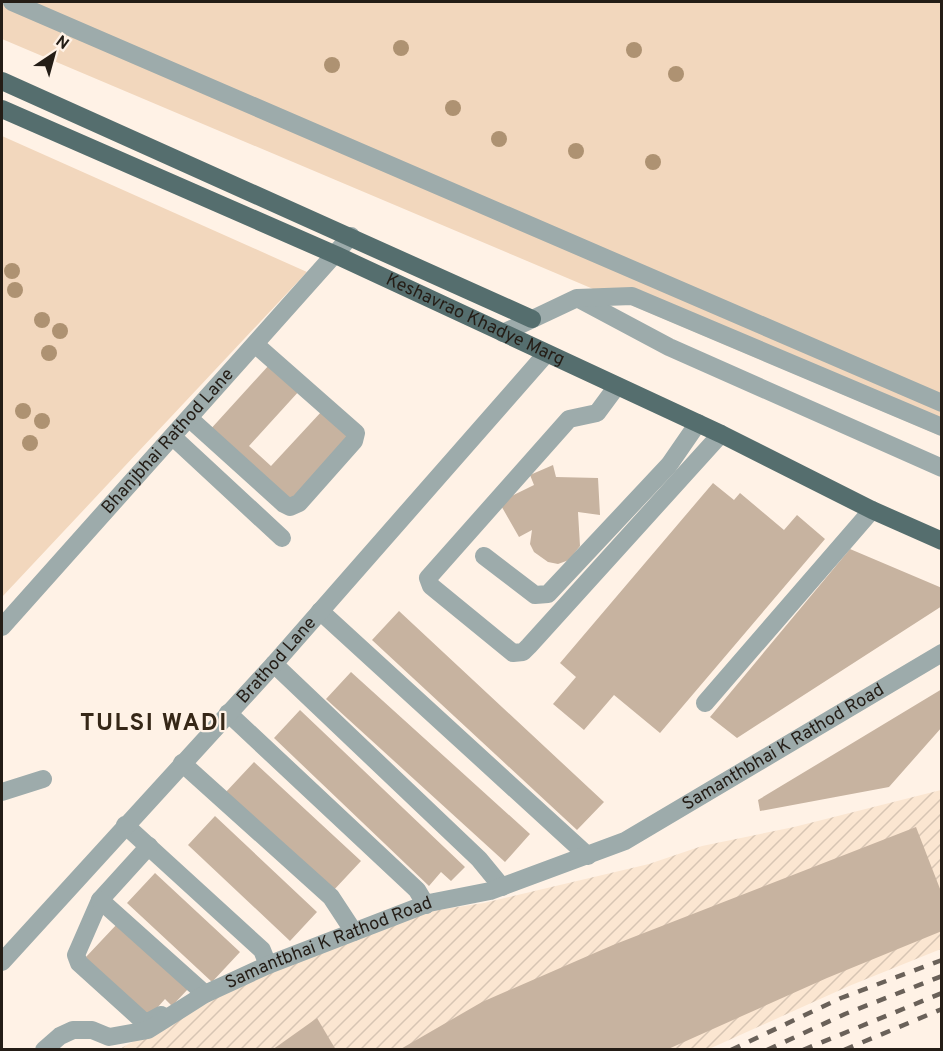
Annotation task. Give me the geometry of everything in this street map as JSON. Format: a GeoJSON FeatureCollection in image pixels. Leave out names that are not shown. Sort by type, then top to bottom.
{"type":"FeatureCollection","features":[{"type":"Feature","properties":{"kind":"main road","name":"Keshavrao Khadye Marg"},"geometry":{"type":"LineString","coordinates":[[2,81],[532,319]]}},
{"type":"Feature","properties":{"kind":"main road","name":"Keshavrao Khadye Marg"},"geometry":{"type":"LineString","coordinates":[[2,109],[336,255],[698,423],[872,510],[942,541]]}},
{"type":"Feature","properties":{"kind":"street"},"geometry":{"type":"LineString","coordinates":[[12,2],[942,403]]}},
{"type":"Feature","properties":{"kind":"street","name":"Bhanjbhai Rathod Lane"},"geometry":{"type":"LineString","coordinates":[[2,627],[351,236]]}},
{"type":"Feature","properties":{"kind":"street"},"geometry":{"type":"LineString","coordinates":[[502,333],[577,298],[632,296],[942,427]]}},
{"type":"Feature","properties":{"kind":"street"},"geometry":{"type":"LineString","coordinates":[[577,298],[669,347],[942,468]]}},
{"type":"Feature","properties":{"kind":"street"},"geometry":{"type":"LineString","coordinates":[[190,419],[290,507],[298,503],[354,441],[356,433],[256,345]]}},
{"type":"Feature","properties":{"kind":"street","name":"Brathod Lane"},"geometry":{"type":"LineString","coordinates":[[2,962],[274,664],[546,354]]}},
{"type":"Feature","properties":{"kind":"street"},"geometry":{"type":"LineString","coordinates":[[617,386],[597,413],[569,419],[429,576],[428,583],[431,586],[513,653],[523,652],[721,434]]}},
{"type":"Feature","properties":{"kind":"street"},"geometry":{"type":"LineString","coordinates":[[484,556],[535,595],[548,594],[680,452],[698,423]]}},
{"type":"Feature","properties":{"kind":"street"},"geometry":{"type":"LineString","coordinates":[[173,437],[282,538]]}},
{"type":"Feature","properties":{"kind":"street"},"geometry":{"type":"LineString","coordinates":[[680,452],[697,463]]}},
{"type":"Feature","properties":{"kind":"street"},"geometry":{"type":"LineString","coordinates":[[705,703],[872,510]]}},
{"type":"Feature","properties":{"kind":"street"},"geometry":{"type":"LineString","coordinates":[[320,611],[588,856]]}},
{"type":"Feature","properties":{"kind":"street","name":"Samanthbhai K Rathod Road"},"geometry":{"type":"LineString","coordinates":[[625,841],[942,653]]}},
{"type":"Feature","properties":{"kind":"street"},"geometry":{"type":"LineString","coordinates":[[274,664],[479,859],[502,887]]}},
{"type":"Feature","properties":{"kind":"street"},"geometry":{"type":"LineString","coordinates":[[228,713],[417,890],[426,905]]}},
{"type":"Feature","properties":{"kind":"street"},"geometry":{"type":"LineString","coordinates":[[182,763],[330,897],[354,932]]}},
{"type":"Feature","properties":{"kind":"street"},"geometry":{"type":"LineString","coordinates":[[2,792],[43,779]]}},
{"type":"Feature","properties":{"kind":"street"},"geometry":{"type":"LineString","coordinates":[[125,825],[262,950],[268,965]]}},
{"type":"Feature","properties":{"kind":"street","name":"Samantbhai K Rathod Road"},"geometry":{"type":"LineString","coordinates":[[44,1050],[60,1036],[73,1030],[92,1030],[109,1037],[148,1030],[201,991],[426,905],[502,887],[625,841]]}},
{"type":"Feature","properties":{"kind":"street"},"geometry":{"type":"LineString","coordinates":[[100,900],[201,991],[150,1022],[143,1021],[79,963],[76,955],[100,900],[149,846]]}},
{"type":"Feature","properties":{"kind":"shaded area"},"geometry":{"type":"Polygon","coordinates":[[[2,2],[941,2],[941,436],[2,39],[2,2]]]}},
{"type":"Feature","properties":{"kind":"shaded area"},"geometry":{"type":"Polygon","coordinates":[[[2,136],[307,272],[2,597],[2,136]]]}},
{"type":"Feature","properties":{"kind":"shaded area"},"geometry":{"type":"Polygon","coordinates":[[[941,790],[941,949],[849,986],[709,1049],[118,1050],[199,1004],[302,959],[431,911],[484,903],[649,864],[702,846],[794,827],[941,790]]]}},
{"type":"Feature","properties":{"kind":"building"},"geometry":{"type":"Polygon","coordinates":[[[270,364],[300,390],[249,446],[271,466],[322,411],[350,436],[287,504],[208,432],[270,364]]]}},
{"type":"Feature","properties":{"kind":"building"},"geometry":{"type":"Polygon","coordinates":[[[553,465],[556,477],[598,478],[600,515],[578,512],[580,546],[569,560],[558,564],[548,562],[534,552],[530,544],[532,530],[519,537],[499,502],[534,485],[530,475],[553,465]]]}},
{"type":"Feature","properties":{"kind":"building"},"geometry":{"type":"Polygon","coordinates":[[[713,483],[734,500],[740,493],[784,530],[797,515],[825,539],[660,733],[614,695],[584,730],[553,704],[576,677],[560,663],[713,483]]]}},
{"type":"Feature","properties":{"kind":"building"},"geometry":{"type":"Polygon","coordinates":[[[850,549],[942,588],[942,606],[737,738],[710,717],[850,549]]]}},
{"type":"Feature","properties":{"kind":"building"},"geometry":{"type":"Polygon","coordinates":[[[399,611],[604,802],[577,830],[372,640],[399,611]]]}},
{"type":"Feature","properties":{"kind":"building"},"geometry":{"type":"Polygon","coordinates":[[[351,672],[530,834],[505,862],[326,699],[351,672]]]}},
{"type":"Feature","properties":{"kind":"building"},"geometry":{"type":"Polygon","coordinates":[[[942,689],[942,727],[889,787],[760,811],[758,800],[942,689]]]}},
{"type":"Feature","properties":{"kind":"building"},"geometry":{"type":"Polygon","coordinates":[[[300,710],[465,867],[451,881],[441,872],[429,886],[274,738],[300,710]]]}},
{"type":"Feature","properties":{"kind":"building"},"geometry":{"type":"Polygon","coordinates":[[[254,762],[361,861],[332,892],[225,793],[254,762]]]}},
{"type":"Feature","properties":{"kind":"building"},"geometry":{"type":"Polygon","coordinates":[[[215,816],[317,912],[290,941],[188,845],[215,816]]]}},
{"type":"Feature","properties":{"kind":"building"},"geometry":{"type":"Polygon","coordinates":[[[916,827],[942,894],[942,931],[827,978],[666,1050],[399,1050],[482,1002],[613,945],[916,827]]]}},
{"type":"Feature","properties":{"kind":"building"},"geometry":{"type":"Polygon","coordinates":[[[155,873],[240,952],[212,982],[127,903],[155,873]]]}},
{"type":"Feature","properties":{"kind":"building"},"geometry":{"type":"Polygon","coordinates":[[[118,923],[188,989],[172,1006],[165,999],[149,1017],[85,958],[118,923]]]}},
{"type":"Feature","properties":{"kind":"building"},"geometry":{"type":"Polygon","coordinates":[[[317,1018],[336,1050],[272,1050],[317,1018]]]}},
{"type":"Feature","properties":{"kind":"railway"},"geometry":{"type":"LineString","coordinates":[[731,1050],[841,998],[942,960]]}},
{"type":"Feature","properties":{"kind":"railway"},"geometry":{"type":"LineString","coordinates":[[767,1050],[845,1014],[942,976]]}},
{"type":"Feature","properties":{"kind":"railway"},"geometry":{"type":"LineString","coordinates":[[803,1050],[942,993]]}},
{"type":"Feature","properties":{"kind":"railway"},"geometry":{"type":"LineString","coordinates":[[844,1050],[942,1009]]}},
{"type":"Feature","properties":{"kind":"district","name":"TULSI WADI"},"geometry":{"type":"Point","coordinates":[154,724]}}]}
